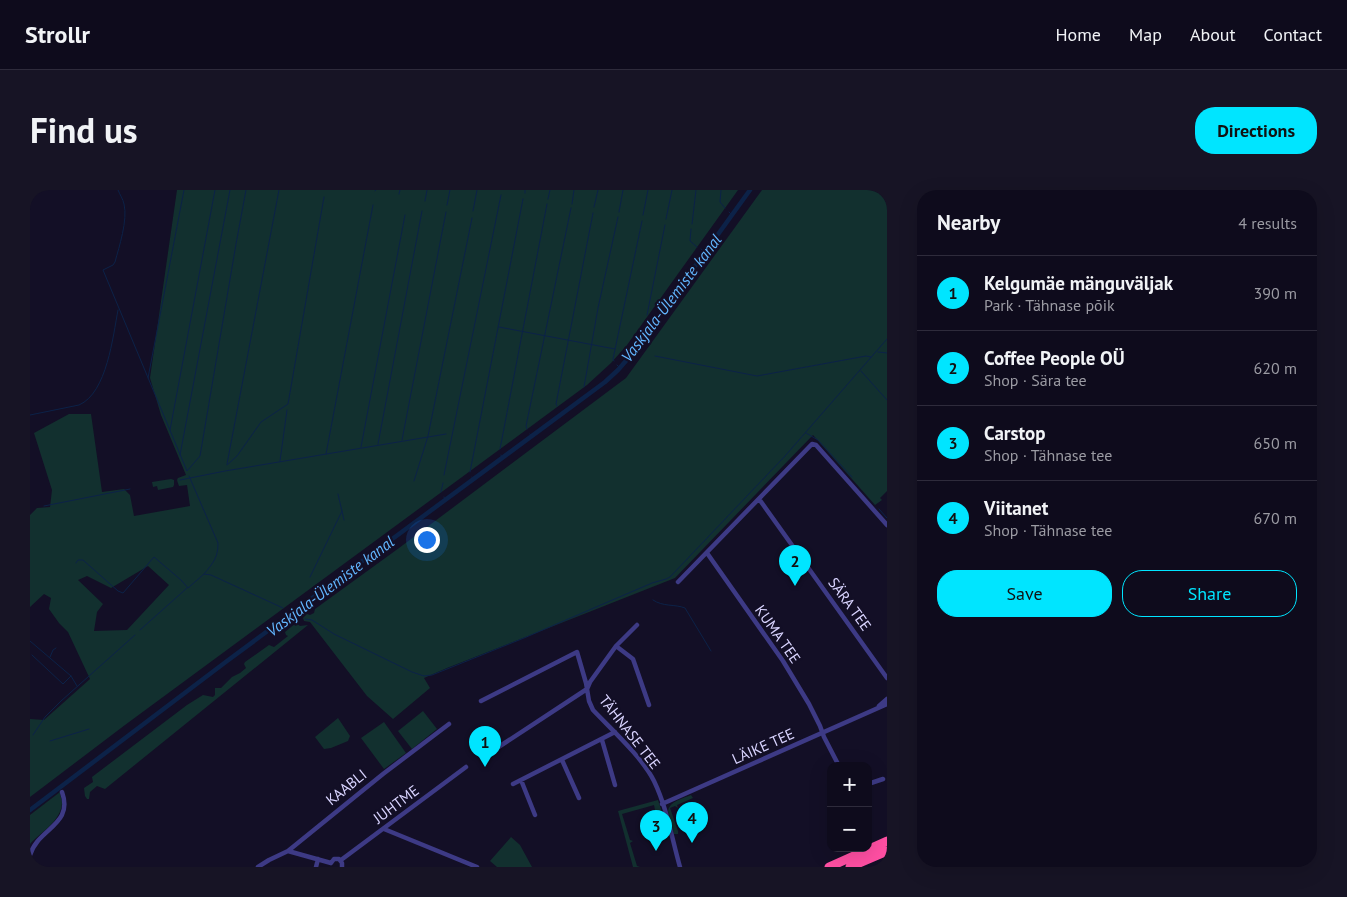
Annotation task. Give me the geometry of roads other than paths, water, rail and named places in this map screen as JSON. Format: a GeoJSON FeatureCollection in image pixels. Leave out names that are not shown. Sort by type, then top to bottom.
{"type":"FeatureCollection","features":[{"type":"Feature","properties":{"kind":"highway"},"geometry":{"type":"LineString","coordinates":[[829,867],[887,841]]}},
{"type":"Feature","properties":{"kind":"highway"},"geometry":{"type":"LineString","coordinates":[[850,867],[887,851]]}},
{"type":"Feature","properties":{"kind":"street"},"geometry":{"type":"LineString","coordinates":[[678,582],[812,444],[816,445],[887,525]]}},
{"type":"Feature","properties":{"kind":"street","name":"SÄRA TEE"},"geometry":{"type":"LineString","coordinates":[[759,499],[886,676]]}},
{"type":"Feature","properties":{"kind":"street","name":"KUMA TEE"},"geometry":{"type":"LineString","coordinates":[[707,553],[783,661],[809,704],[837,762]]}},
{"type":"Feature","properties":{"kind":"street","name":"TÄHNASE TEE"},"geometry":{"type":"LineString","coordinates":[[637,625],[616,646],[590,682],[587,690],[593,710],[644,766],[654,782],[680,867]]}},
{"type":"Feature","properties":{"kind":"street"},"geometry":{"type":"LineString","coordinates":[[616,646],[633,659],[649,705]]}},
{"type":"Feature","properties":{"kind":"street"},"geometry":{"type":"LineString","coordinates":[[481,701],[577,652],[587,690],[482,757]]}},
{"type":"Feature","properties":{"kind":"street","name":"LÄIKE TEE"},"geometry":{"type":"LineString","coordinates":[[874,710],[887,699]]}},
{"type":"Feature","properties":{"kind":"street","name":"LÄIKE TEE"},"geometry":{"type":"LineString","coordinates":[[662,804],[887,704]]}},
{"type":"Feature","properties":{"kind":"street","name":"KAABLI"},"geometry":{"type":"LineString","coordinates":[[258,867],[288,851],[383,774],[449,724]]}},
{"type":"Feature","properties":{"kind":"street"},"geometry":{"type":"LineString","coordinates":[[513,784],[615,732]]}},
{"type":"Feature","properties":{"kind":"street"},"geometry":{"type":"LineString","coordinates":[[602,740],[615,785]]}},
{"type":"Feature","properties":{"kind":"street"},"geometry":{"type":"LineString","coordinates":[[562,760],[579,798]]}},
{"type":"Feature","properties":{"kind":"street","name":"JUHTME"},"geometry":{"type":"LineString","coordinates":[[288,851],[331,865],[332,860],[336,858],[341,860],[466,767]]}},
{"type":"Feature","properties":{"kind":"street"},"geometry":{"type":"LineString","coordinates":[[872,783],[883,779]]}},
{"type":"Feature","properties":{"kind":"street"},"geometry":{"type":"LineString","coordinates":[[521,780],[536,815]]}},
{"type":"Feature","properties":{"kind":"street"},"geometry":{"type":"LineString","coordinates":[[30,855],[35,843],[61,819],[65,806],[62,792]]}},
{"type":"Feature","properties":{"kind":"street"},"geometry":{"type":"LineString","coordinates":[[384,829],[477,867]]}},
{"type":"Feature","properties":{"kind":"street"},"geometry":{"type":"LineString","coordinates":[[316,867],[318,860]]}},
{"type":"Feature","properties":{"kind":"street"},"geometry":{"type":"LineString","coordinates":[[341,860],[342,867]]}},
{"type":"Feature","properties":{"kind":"waterway"},"geometry":{"type":"LineString","coordinates":[[118,190],[124,202],[125,218],[115,262],[103,270],[187,471],[200,456],[246,190]]}},
{"type":"Feature","properties":{"kind":"waterway"},"geometry":{"type":"LineString","coordinates":[[148,378],[184,190]]}},
{"type":"Feature","properties":{"kind":"waterway"},"geometry":{"type":"LineString","coordinates":[[170,430],[215,190]]}},
{"type":"Feature","properties":{"kind":"waterway"},"geometry":{"type":"LineString","coordinates":[[180,455],[230,190]]}},
{"type":"Feature","properties":{"kind":"waterway"},"geometry":{"type":"LineString","coordinates":[[227,464],[279,190]]}},
{"type":"Feature","properties":{"kind":"waterway"},"geometry":{"type":"LineString","coordinates":[[399,194],[400,190]]}},
{"type":"Feature","properties":{"kind":"waterway"},"geometry":{"type":"LineString","coordinates":[[425,201],[427,190]]}},
{"type":"Feature","properties":{"kind":"waterway"},"geometry":{"type":"LineString","coordinates":[[447,205],[450,190]]}},
{"type":"Feature","properties":{"kind":"waterway"},"geometry":{"type":"LineString","coordinates":[[473,211],[477,190]]}},
{"type":"Feature","properties":{"kind":"waterway"},"geometry":{"type":"LineString","coordinates":[[548,199],[550,190]]}},
{"type":"Feature","properties":{"kind":"waterway"},"geometry":{"type":"LineString","coordinates":[[572,204],[574,190]]}},
{"type":"Feature","properties":{"kind":"waterway"},"geometry":{"type":"LineString","coordinates":[[594,207],[598,190]]}},
{"type":"Feature","properties":{"kind":"waterway"},"geometry":{"type":"LineString","coordinates":[[619,212],[623,190]]}},
{"type":"Feature","properties":{"kind":"waterway"},"geometry":{"type":"LineString","coordinates":[[643,215],[648,190]]}},
{"type":"Feature","properties":{"kind":"waterway"},"geometry":{"type":"LineString","coordinates":[[666,219],[672,190]]}},
{"type":"Feature","properties":{"kind":"waterway"},"geometry":{"type":"LineString","coordinates":[[692,224],[696,190]]}},
{"type":"Feature","properties":{"kind":"waterway"},"geometry":{"type":"LineString","coordinates":[[721,190],[720,202],[725,208]]}},
{"type":"Feature","properties":{"kind":"waterway","name":"Vaskjala-Ülemiste kanal"},"geometry":{"type":"LineString","coordinates":[[30,810],[227,661],[605,382],[631,355],[750,190]]}},
{"type":"Feature","properties":{"kind":"waterway"},"geometry":{"type":"LineString","coordinates":[[444,475],[501,195]]}},
{"type":"Feature","properties":{"kind":"waterway"},"geometry":{"type":"LineString","coordinates":[[227,465],[237,456],[261,422],[288,404],[324,197]]}},
{"type":"Feature","properties":{"kind":"waterway"},"geometry":{"type":"LineString","coordinates":[[470,472],[523,199]]}},
{"type":"Feature","properties":{"kind":"waterway"},"geometry":{"type":"LineString","coordinates":[[500,449],[547,204]]}},
{"type":"Feature","properties":{"kind":"waterway"},"geometry":{"type":"LineString","coordinates":[[326,454],[373,205]]}},
{"type":"Feature","properties":{"kind":"waterway"},"geometry":{"type":"LineString","coordinates":[[527,429],[526,426],[571,208]]}},
{"type":"Feature","properties":{"kind":"waterway"},"geometry":{"type":"LineString","coordinates":[[378,444],[422,211]]}},
{"type":"Feature","properties":{"kind":"waterway"},"geometry":{"type":"LineString","coordinates":[[402,440],[446,212]]}},
{"type":"Feature","properties":{"kind":"waterway","name":"Vaskjala-Ülemiste kanal"},"geometry":{"type":"LineString","coordinates":[[729,212],[732,215]]}},
{"type":"Feature","properties":{"kind":"waterway"},"geometry":{"type":"LineString","coordinates":[[557,406],[593,213]]}},
{"type":"Feature","properties":{"kind":"waterway"},"geometry":{"type":"LineString","coordinates":[[361,447],[405,215]]}},
{"type":"Feature","properties":{"kind":"waterway"},"geometry":{"type":"LineString","coordinates":[[584,387],[598,308],[618,217]]}},
{"type":"Feature","properties":{"kind":"waterway"},"geometry":{"type":"LineString","coordinates":[[414,481],[428,436],[472,218]]}},
{"type":"Feature","properties":{"kind":"waterway"},"geometry":{"type":"LineString","coordinates":[[614,361],[642,221]]}},
{"type":"Feature","properties":{"kind":"waterway"},"geometry":{"type":"LineString","coordinates":[[647,315],[665,225]]}},
{"type":"Feature","properties":{"kind":"waterway"},"geometry":{"type":"LineString","coordinates":[[691,229],[690,241],[697,247]]}},
{"type":"Feature","properties":{"kind":"waterway","name":"Vaskjala-Ülemiste kanal"},"geometry":{"type":"LineString","coordinates":[[701,249],[705,252]]}},
{"type":"Feature","properties":{"kind":"waterway"},"geometry":{"type":"LineString","coordinates":[[30,415],[79,405],[89,399],[96,389],[107,363],[118,310]]}},
{"type":"Feature","properties":{"kind":"waterway","name":"Vaskjala-Ülemiste kanal"},"geometry":{"type":"LineString","coordinates":[[651,320],[654,324]]}},
{"type":"Feature","properties":{"kind":"waterway"},"geometry":{"type":"LineString","coordinates":[[499,327],[615,349]]}},
{"type":"Feature","properties":{"kind":"waterway"},"geometry":{"type":"LineString","coordinates":[[305,619],[312,620],[334,634],[424,676],[432,675],[652,583],[666,579],[785,456],[887,339]]}},
{"type":"Feature","properties":{"kind":"waterway"},"geometry":{"type":"LineString","coordinates":[[878,352],[887,353]]}},
{"type":"Feature","properties":{"kind":"waterway"},"geometry":{"type":"LineString","coordinates":[[655,356],[757,376],[866,356],[871,357]]}},
{"type":"Feature","properties":{"kind":"waterway","name":"Vaskjala-Ülemiste kanal"},"geometry":{"type":"LineString","coordinates":[[617,365],[620,368]]}},
{"type":"Feature","properties":{"kind":"waterway"},"geometry":{"type":"LineString","coordinates":[[861,371],[887,400]]}},
{"type":"Feature","properties":{"kind":"waterway"},"geometry":{"type":"LineString","coordinates":[[280,461],[287,410]]}},
{"type":"Feature","properties":{"kind":"waterway"},"geometry":{"type":"LineString","coordinates":[[806,433],[818,440],[852,477]]}},
{"type":"Feature","properties":{"kind":"waterway"},"geometry":{"type":"LineString","coordinates":[[180,480],[446,434]]}},
{"type":"Feature","properties":{"kind":"waterway","name":"Vaskjala-Ülemiste kanal"},"geometry":{"type":"LineString","coordinates":[[501,455],[502,459]]}},
{"type":"Feature","properties":{"kind":"waterway"},"geometry":{"type":"LineString","coordinates":[[189,476],[218,543],[214,560],[204,574]]}},
{"type":"Feature","properties":{"kind":"waterway"},"geometry":{"type":"LineString","coordinates":[[441,492],[443,483]]}},
{"type":"Feature","properties":{"kind":"waterway"},"geometry":{"type":"LineString","coordinates":[[44,506],[130,489]]}},
{"type":"Feature","properties":{"kind":"waterway"},"geometry":{"type":"LineString","coordinates":[[338,494],[344,520]]}},
{"type":"Feature","properties":{"kind":"waterway"},"geometry":{"type":"LineString","coordinates":[[879,509],[887,518]]}},
{"type":"Feature","properties":{"kind":"waterway"},"geometry":{"type":"LineString","coordinates":[[310,577],[342,511]]}},
{"type":"Feature","properties":{"kind":"waterway"},"geometry":{"type":"LineString","coordinates":[[76,563],[78,560],[83,560],[118,591],[123,593],[154,557],[188,588],[204,574],[211,575],[283,608]]}},
{"type":"Feature","properties":{"kind":"waterway"},"geometry":{"type":"LineString","coordinates":[[140,630],[187,588]]}},
{"type":"Feature","properties":{"kind":"waterway"},"geometry":{"type":"LineString","coordinates":[[653,600],[661,604],[685,608],[711,651]]}},
{"type":"Feature","properties":{"kind":"waterway"},"geometry":{"type":"LineString","coordinates":[[33,735],[45,717],[61,701],[135,635]]}},
{"type":"Feature","properties":{"kind":"waterway"},"geometry":{"type":"LineString","coordinates":[[30,641],[71,676],[77,686]]}},
{"type":"Feature","properties":{"kind":"waterway"},"geometry":{"type":"LineString","coordinates":[[50,657],[56,648]]}},
{"type":"Feature","properties":{"kind":"waterway"},"geometry":{"type":"LineString","coordinates":[[32,655],[63,684],[71,676]]}},
{"type":"Feature","properties":{"kind":"waterway"},"geometry":{"type":"LineString","coordinates":[[50,741],[89,729]]}},
{"type":"Feature","properties":{"kind":"waterway"},"geometry":{"type":"LineString","coordinates":[[878,867],[887,863]]}},
{"type":"Feature","properties":{"kind":"place","name":"Coffee People OÜ"},"geometry":{"type":"Point","coordinates":[795,586]}},
{"type":"Feature","properties":{"kind":"place","name":"Kelgumäe mänguväljak"},"geometry":{"type":"Point","coordinates":[485,767]}},
{"type":"Feature","properties":{"kind":"place","name":"Viitanet"},"geometry":{"type":"Point","coordinates":[692,843]}},
{"type":"Feature","properties":{"kind":"place","name":"Carstop"},"geometry":{"type":"Point","coordinates":[656,851]}}]}
